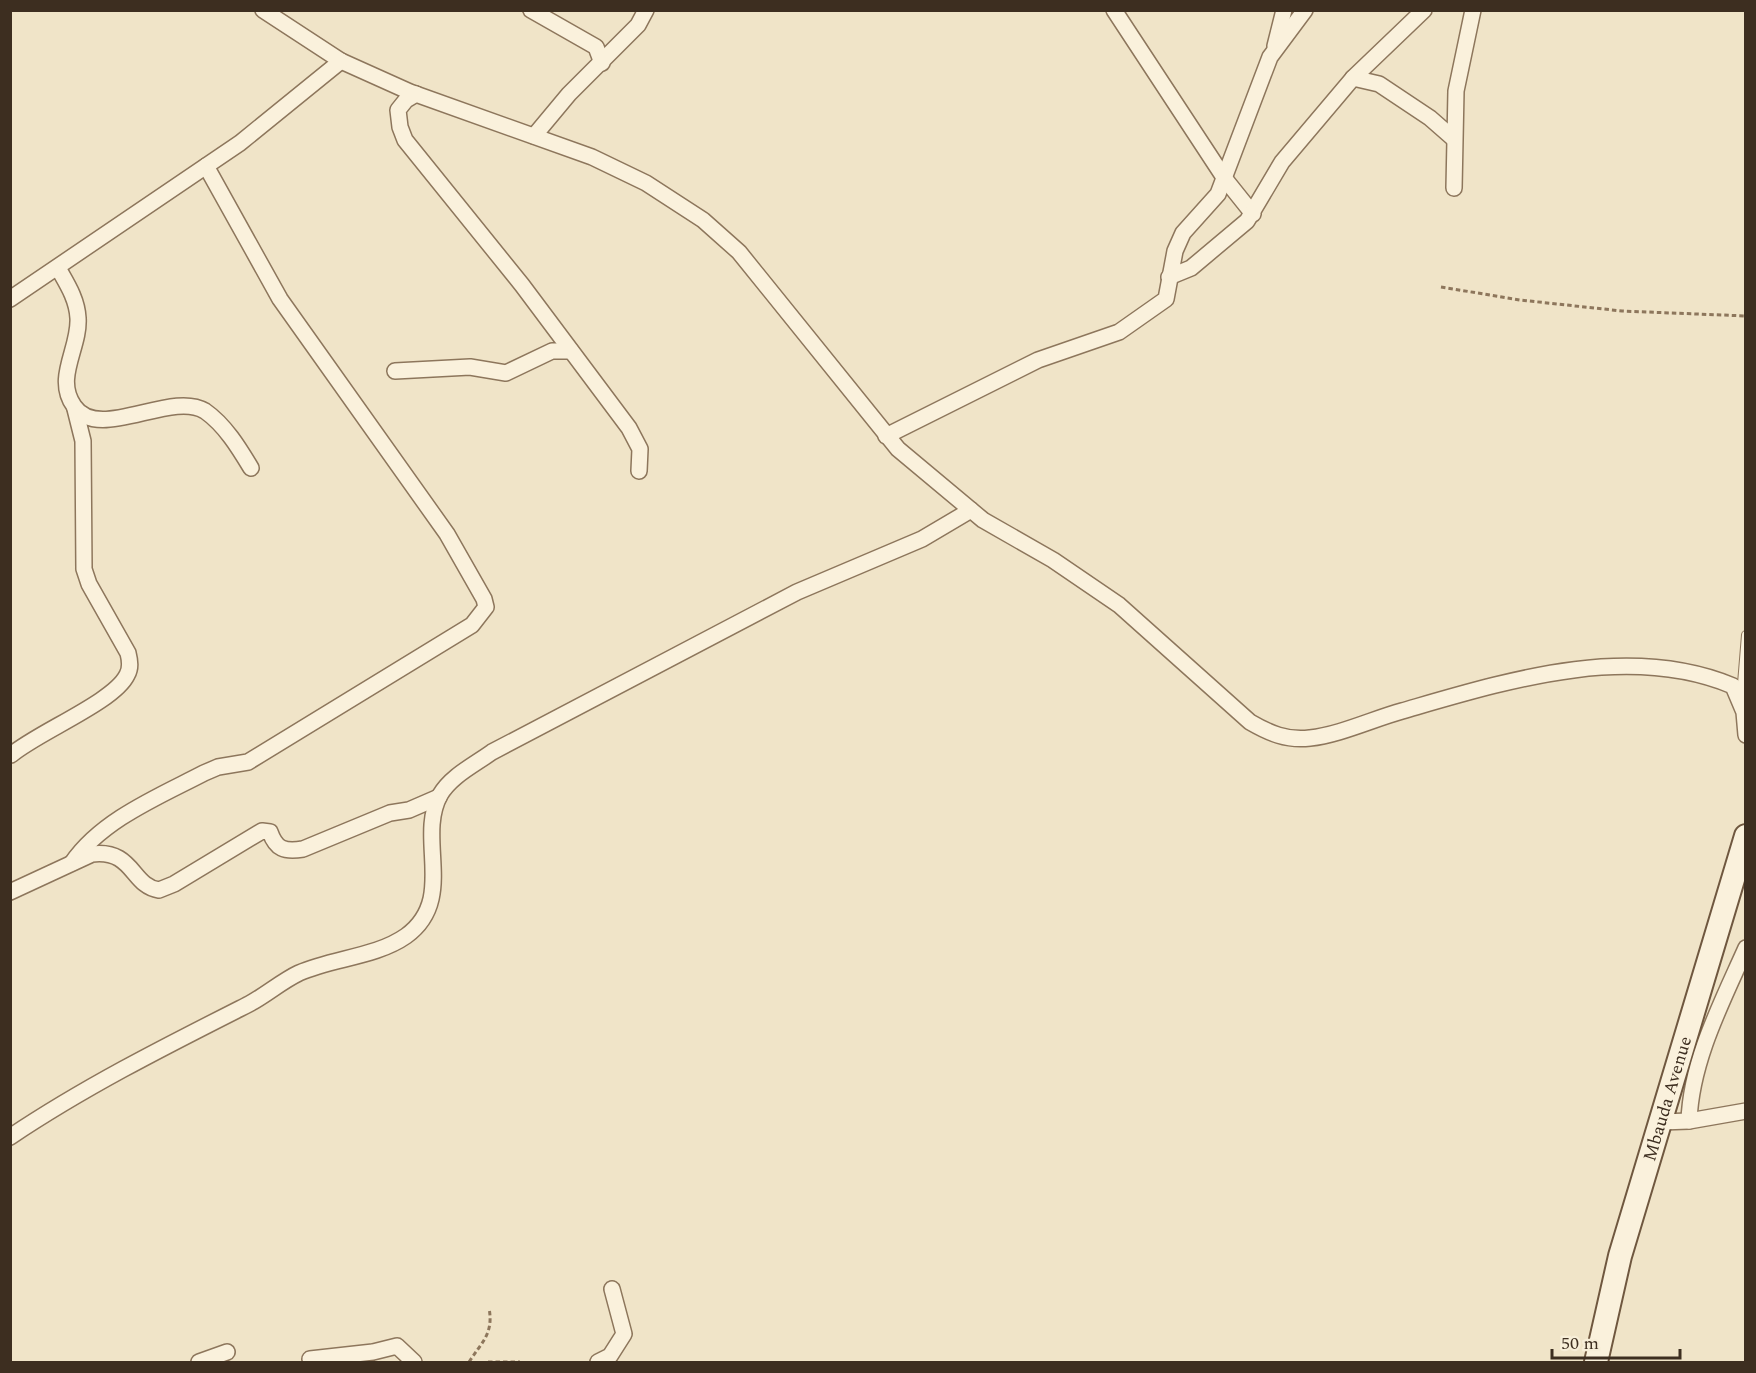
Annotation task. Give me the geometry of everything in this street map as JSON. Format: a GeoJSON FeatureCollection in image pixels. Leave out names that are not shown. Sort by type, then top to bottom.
{"type":"FeatureCollection","features":[{"type":"Feature","properties":{"kind":"street"},"geometry":{"type":"LineString","coordinates":[[263,10],[341,61],[416,94],[592,157],[646,183],[703,220],[727,240],[804,331],[886,436],[982,520],[1053,560],[1119,605],[1250,722],[1272,735],[1311,738],[1404,710],[1553,673],[1615,665],[1664,668],[1733,686],[1740,700],[1746,735]]}},
{"type":"Feature","properties":{"kind":"street"},"geometry":{"type":"LineString","coordinates":[[531,10],[596,47],[602,63]]}},
{"type":"Feature","properties":{"kind":"street"},"geometry":{"type":"LineString","coordinates":[[534,136],[569,94],[638,25],[646,10]]}},
{"type":"Feature","properties":{"kind":"street"},"geometry":{"type":"LineString","coordinates":[[1114,10],[1225,179],[1253,214]]}},
{"type":"Feature","properties":{"kind":"street"},"geometry":{"type":"LineString","coordinates":[[886,436],[1038,360],[1119,332],[1166,299],[1169,277],[1183,233],[1218,194],[1225,179],[1270,57],[1284,10]]}},
{"type":"Feature","properties":{"kind":"street"},"geometry":{"type":"LineString","coordinates":[[1270,57],[1305,10]]}},
{"type":"Feature","properties":{"kind":"street"},"geometry":{"type":"LineString","coordinates":[[1169,277],[1191,268],[1235,234],[1253,214],[1282,162],[1353,78],[1424,10]]}},
{"type":"Feature","properties":{"kind":"street"},"geometry":{"type":"LineString","coordinates":[[1454,188],[1456,90],[1473,10]]}},
{"type":"Feature","properties":{"kind":"street"},"geometry":{"type":"LineString","coordinates":[[10,299],[206,166],[282,111],[341,61]]}},
{"type":"Feature","properties":{"kind":"street"},"geometry":{"type":"LineString","coordinates":[[1353,78],[1379,84],[1430,118],[1454,140]]}},
{"type":"Feature","properties":{"kind":"street"},"geometry":{"type":"LineString","coordinates":[[416,94],[406,100],[398,110],[397,116],[405,140],[522,285],[637,441],[639,471]]}},
{"type":"Feature","properties":{"kind":"street"},"geometry":{"type":"LineString","coordinates":[[72,863],[77,854],[121,819],[204,773],[218,767],[248,762],[472,625],[486,607],[447,534],[280,299],[206,166]]}},
{"type":"Feature","properties":{"kind":"street"},"geometry":{"type":"LineString","coordinates":[[11,755],[24,744],[103,698],[121,684],[127,675],[130,662],[128,653],[89,584],[84,569],[83,441],[75,409],[68,395],[66,373],[76,345],[79,319],[75,298],[58,268]]}},
{"type":"Feature","properties":{"kind":"street"},"geometry":{"type":"LineString","coordinates":[[395,371],[470,367],[506,373],[552,351],[570,351]]}},
{"type":"Feature","properties":{"kind":"street"},"geometry":{"type":"LineString","coordinates":[[75,409],[90,418],[112,418],[177,406],[197,408],[204,411],[225,429],[251,468]]}},
{"type":"Feature","properties":{"kind":"street"},"geometry":{"type":"LineString","coordinates":[[10,1137],[166,1046],[268,993],[297,974],[321,964],[386,946],[406,936],[421,921],[430,904],[436,875],[434,825],[439,797],[450,782],[492,752],[797,592],[922,539],[971,510]]}},
{"type":"Feature","properties":{"kind":"street"},"geometry":{"type":"LineString","coordinates":[[10,891],[92,854],[105,853],[116,855],[150,887],[159,890],[174,884],[262,831],[270,832],[274,843],[280,848],[290,851],[303,849],[390,813],[410,810],[439,797]]}},
{"type":"Feature","properties":{"kind":"street","name":"Mbauda Avenue"},"geometry":{"type":"LineString","coordinates":[[1596,1362],[1620,1256],[1746,836]]}},
{"type":"Feature","properties":{"kind":"street"},"geometry":{"type":"LineString","coordinates":[[1689,1121],[1701,1058],[1726,990],[1746,948]]}},
{"type":"Feature","properties":{"kind":"street"},"geometry":{"type":"LineString","coordinates":[[1661,1122],[1689,1121],[1746,1111]]}},
{"type":"Feature","properties":{"kind":"street"},"geometry":{"type":"LineString","coordinates":[[598,1362],[609,1356],[624,1334],[612,1289]]}},
{"type":"Feature","properties":{"kind":"street"},"geometry":{"type":"LineString","coordinates":[[310,1359],[373,1352],[397,1346],[414,1362]]}},
{"type":"Feature","properties":{"kind":"street"},"geometry":{"type":"LineString","coordinates":[[199,1362],[227,1352]]}},
{"type":"Feature","properties":{"kind":"lane"},"geometry":{"type":"LineString","coordinates":[[1740,700],[1746,635]]}},
{"type":"Feature","properties":{"kind":"path"},"geometry":{"type":"LineString","coordinates":[[1441,287],[1520,300],[1622,311],[1746,316]]}},
{"type":"Feature","properties":{"kind":"path"},"geometry":{"type":"LineString","coordinates":[[469,1362],[477,1354],[491,1328],[489,1308]]}},
{"type":"Feature","properties":{"kind":"path"},"geometry":{"type":"LineString","coordinates":[[488,1362],[520,1362]]}}]}
